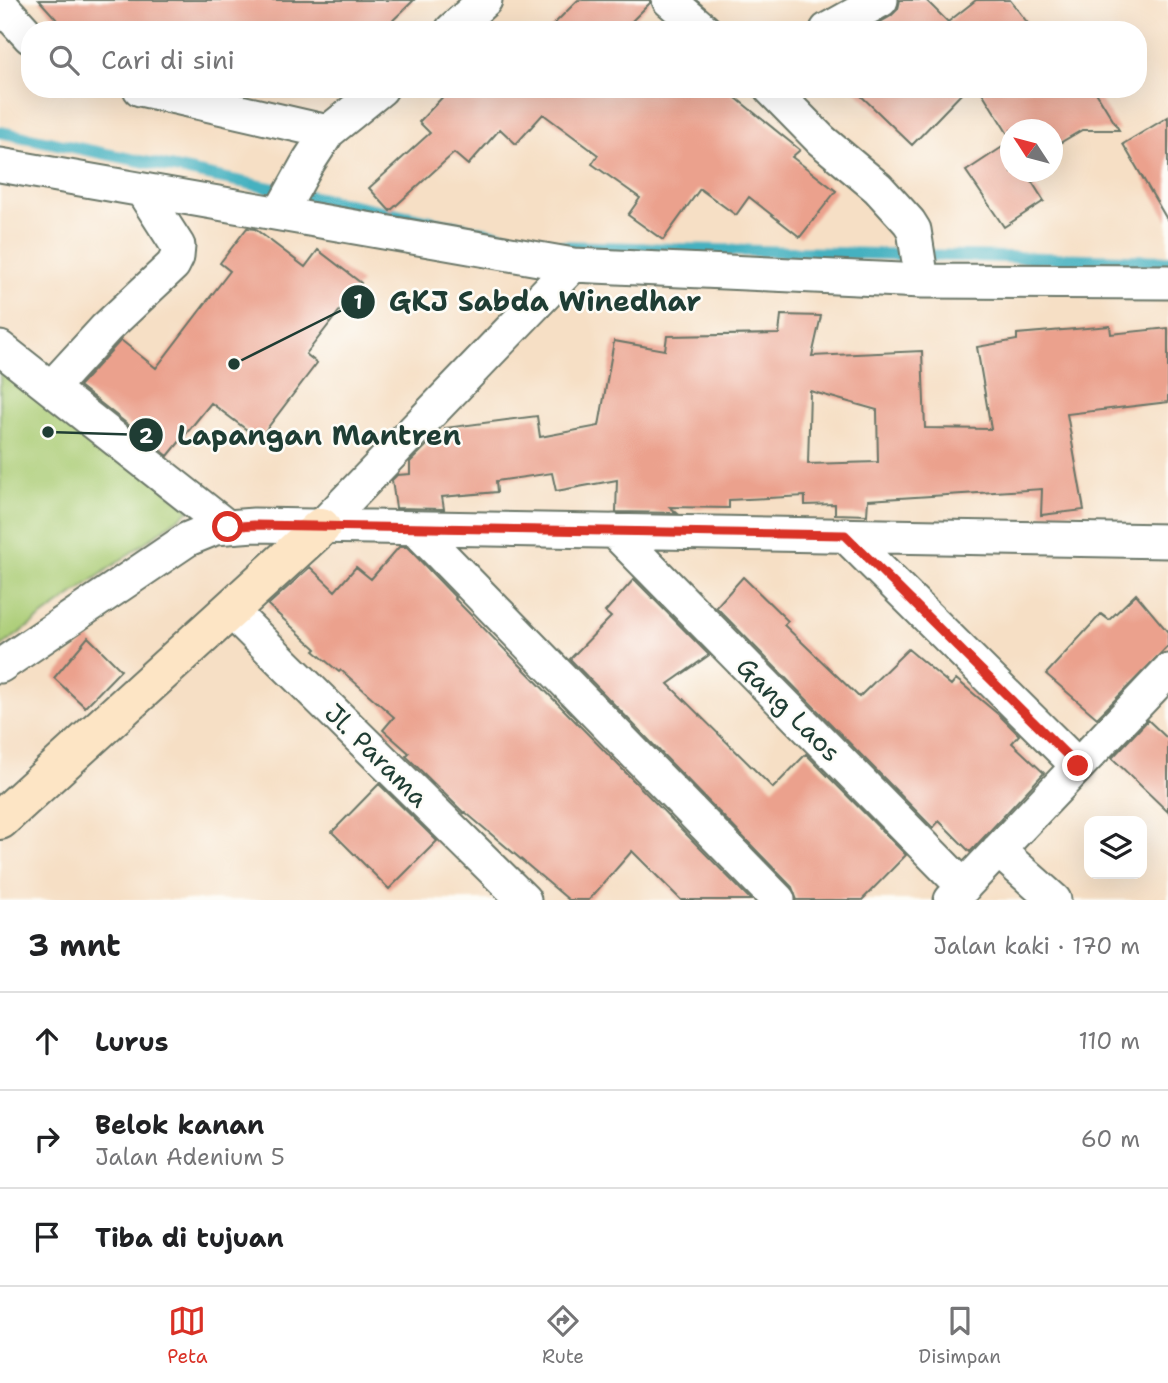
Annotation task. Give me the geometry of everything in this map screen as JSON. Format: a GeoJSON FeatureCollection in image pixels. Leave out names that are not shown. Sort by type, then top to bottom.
{"type":"FeatureCollection","features":[{"type":"Feature","properties":{"kind":"street"},"geometry":{"type":"LineString","coordinates":[[462,21],[485,0]]}},
{"type":"Feature","properties":{"kind":"street"},"geometry":{"type":"LineString","coordinates":[[669,0],[694,21]]}},
{"type":"Feature","properties":{"kind":"street"},"geometry":{"type":"LineString","coordinates":[[843,21],[881,0]]}},
{"type":"Feature","properties":{"kind":"street"},"geometry":{"type":"LineString","coordinates":[[0,4],[21,27]]}},
{"type":"Feature","properties":{"kind":"street"},"geometry":{"type":"LineString","coordinates":[[179,98],[328,132]]}},
{"type":"Feature","properties":{"kind":"street"},"geometry":{"type":"LineString","coordinates":[[285,206],[328,132],[370,98]]}},
{"type":"Feature","properties":{"kind":"street"},"geometry":{"type":"LineString","coordinates":[[780,98],[821,140],[903,213],[918,258]]}},
{"type":"Feature","properties":{"kind":"street"},"geometry":{"type":"LineString","coordinates":[[0,165],[142,190],[285,206],[573,265],[918,258],[1168,282]]}},
{"type":"Feature","properties":{"kind":"street"},"geometry":{"type":"LineString","coordinates":[[52,387],[106,328],[173,265],[177,257],[178,246],[142,190]]}},
{"type":"Feature","properties":{"kind":"street"},"geometry":{"type":"LineString","coordinates":[[0,820],[321,527],[573,265]]}},
{"type":"Feature","properties":{"kind":"street"},"geometry":{"type":"LineString","coordinates":[[0,348],[228,527]]}},
{"type":"Feature","properties":{"kind":"street"},"geometry":{"type":"LineString","coordinates":[[0,667],[188,539],[203,531],[228,527],[1168,541]]}},
{"type":"Feature","properties":{"kind":"street"},"geometry":{"type":"LineString","coordinates":[[417,530],[778,900]]}},
{"type":"Feature","properties":{"kind":"street","name":"Gang Laos"},"geometry":{"type":"LineString","coordinates":[[614,531],[957,893]]}},
{"type":"Feature","properties":{"kind":"street"},"geometry":{"type":"LineString","coordinates":[[845,535],[1078,766]]}},
{"type":"Feature","properties":{"kind":"street","name":"Jl. Parama"},"geometry":{"type":"LineString","coordinates":[[230,610],[524,900]]}},
{"type":"Feature","properties":{"kind":"street"},"geometry":{"type":"LineString","coordinates":[[957,893],[1168,671]]}},
{"type":"Feature","properties":{"kind":"street"},"geometry":{"type":"LineString","coordinates":[[999,849],[1054,900]]}},
{"type":"Feature","properties":{"kind":"green space"},"geometry":{"type":"Polygon","coordinates":[[[0,354],[190,510],[0,647],[0,354]]]}},
{"type":"Feature","properties":{"kind":"building"},"geometry":{"type":"Polygon","coordinates":[[[39,0],[414,0],[392,21],[58,21],[39,0]]]}},
{"type":"Feature","properties":{"kind":"building"},"geometry":{"type":"Polygon","coordinates":[[[578,0],[650,0],[632,21],[557,21],[578,0]]]}},
{"type":"Feature","properties":{"kind":"building"},"geometry":{"type":"Polygon","coordinates":[[[900,0],[926,0],[947,21],[882,21],[898,9],[900,0]]]}},
{"type":"Feature","properties":{"kind":"building"},"geometry":{"type":"Polygon","coordinates":[[[976,0],[1010,0],[1026,21],[949,21],[976,0]]]}},
{"type":"Feature","properties":{"kind":"building"},"geometry":{"type":"Polygon","coordinates":[[[442,98],[736,98],[800,150],[792,157],[836,191],[800,237],[749,197],[736,215],[700,189],[663,240],[628,215],[640,198],[592,164],[598,155],[543,114],[516,144],[500,129],[468,165],[454,153],[390,211],[369,188],[430,133],[419,122],[442,98]]]}},
{"type":"Feature","properties":{"kind":"building"},"geometry":{"type":"Polygon","coordinates":[[[863,98],[957,98],[912,145],[863,98]]]}},
{"type":"Feature","properties":{"kind":"building"},"geometry":{"type":"Polygon","coordinates":[[[986,98],[1099,98],[1119,130],[1082,130],[1063,141],[1063,119],[1000,119],[1000,121],[986,98]]]}},
{"type":"Feature","properties":{"kind":"building"},"geometry":{"type":"Polygon","coordinates":[[[1168,117],[1168,221],[1123,144],[1168,117]]]}},
{"type":"Feature","properties":{"kind":"building"},"geometry":{"type":"Polygon","coordinates":[[[1000,149],[1000,182],[1032,182],[1044,201],[1004,227],[966,171],[1000,149]]]}},
{"type":"Feature","properties":{"kind":"building"},"geometry":{"type":"Polygon","coordinates":[[[247,228],[255,229],[305,267],[318,250],[361,283],[306,354],[317,363],[259,439],[211,403],[168,456],[79,386],[121,340],[156,368],[230,271],[220,263],[247,228]]]}},
{"type":"Feature","properties":{"kind":"building"},"geometry":{"type":"Polygon","coordinates":[[[781,315],[821,316],[812,356],[922,351],[925,428],[991,429],[977,347],[1017,340],[1017,334],[1110,326],[1111,334],[1168,328],[1168,402],[1067,414],[1084,510],[1041,515],[1042,489],[868,500],[867,515],[835,514],[835,504],[805,505],[805,496],[729,500],[729,508],[670,507],[677,513],[616,512],[617,480],[556,491],[552,473],[496,481],[497,492],[442,497],[444,509],[396,508],[392,480],[397,475],[410,474],[410,462],[428,444],[446,443],[445,428],[537,416],[540,437],[599,426],[614,341],[665,350],[667,336],[779,334],[781,315]],[[810,391],[808,464],[878,462],[877,410],[810,391]]]}},
{"type":"Feature","properties":{"kind":"building"},"geometry":{"type":"Polygon","coordinates":[[[399,547],[407,547],[751,900],[681,900],[632,851],[589,900],[569,900],[464,813],[406,756],[409,753],[383,730],[394,717],[341,670],[339,672],[314,651],[316,649],[268,605],[310,567],[335,591],[356,567],[371,579],[399,547]]]}},
{"type":"Feature","properties":{"kind":"building"},"geometry":{"type":"Polygon","coordinates":[[[743,577],[788,621],[784,625],[859,697],[908,649],[951,685],[956,679],[999,715],[1019,735],[1012,743],[1044,773],[970,852],[939,821],[933,828],[716,607],[743,577]]]}},
{"type":"Feature","properties":{"kind":"building"},"geometry":{"type":"Polygon","coordinates":[[[634,579],[709,655],[668,684],[773,788],[806,754],[906,855],[862,900],[797,900],[792,887],[570,659],[611,617],[605,612],[634,579]]]}},
{"type":"Feature","properties":{"kind":"building"},"geometry":{"type":"Polygon","coordinates":[[[1136,594],[1168,632],[1168,646],[1097,718],[1046,674],[1101,614],[1109,620],[1136,594]]]}},
{"type":"Feature","properties":{"kind":"building"},"geometry":{"type":"Polygon","coordinates":[[[88,637],[121,670],[85,707],[54,678],[88,637]]]}},
{"type":"Feature","properties":{"kind":"building"},"geometry":{"type":"Polygon","coordinates":[[[1148,720],[1168,739],[1168,812],[1112,758],[1148,720]]]}},
{"type":"Feature","properties":{"kind":"building"},"geometry":{"type":"Polygon","coordinates":[[[379,784],[437,841],[389,889],[332,832],[379,784]]]}},
{"type":"Feature","properties":{"kind":"waterway"},"geometry":{"type":"LineString","coordinates":[[0,132],[517,239]]}},
{"type":"Feature","properties":{"kind":"waterway"},"geometry":{"type":"LineString","coordinates":[[552,246],[1168,261]]}},
{"type":"Feature","properties":{"kind":"place","name":"GKJ Sabda Winedhar"},"geometry":{"type":"Point","coordinates":[234,364]}},
{"type":"Feature","properties":{"kind":"place","name":"Lapangan Mantren"},"geometry":{"type":"Point","coordinates":[48,432]}},
{"type":"Feature","properties":{"kind":"route"},"geometry":{"type":"LineString","coordinates":[[228,527],[254,525],[417,530],[845,535],[1078,766]]}}]}
